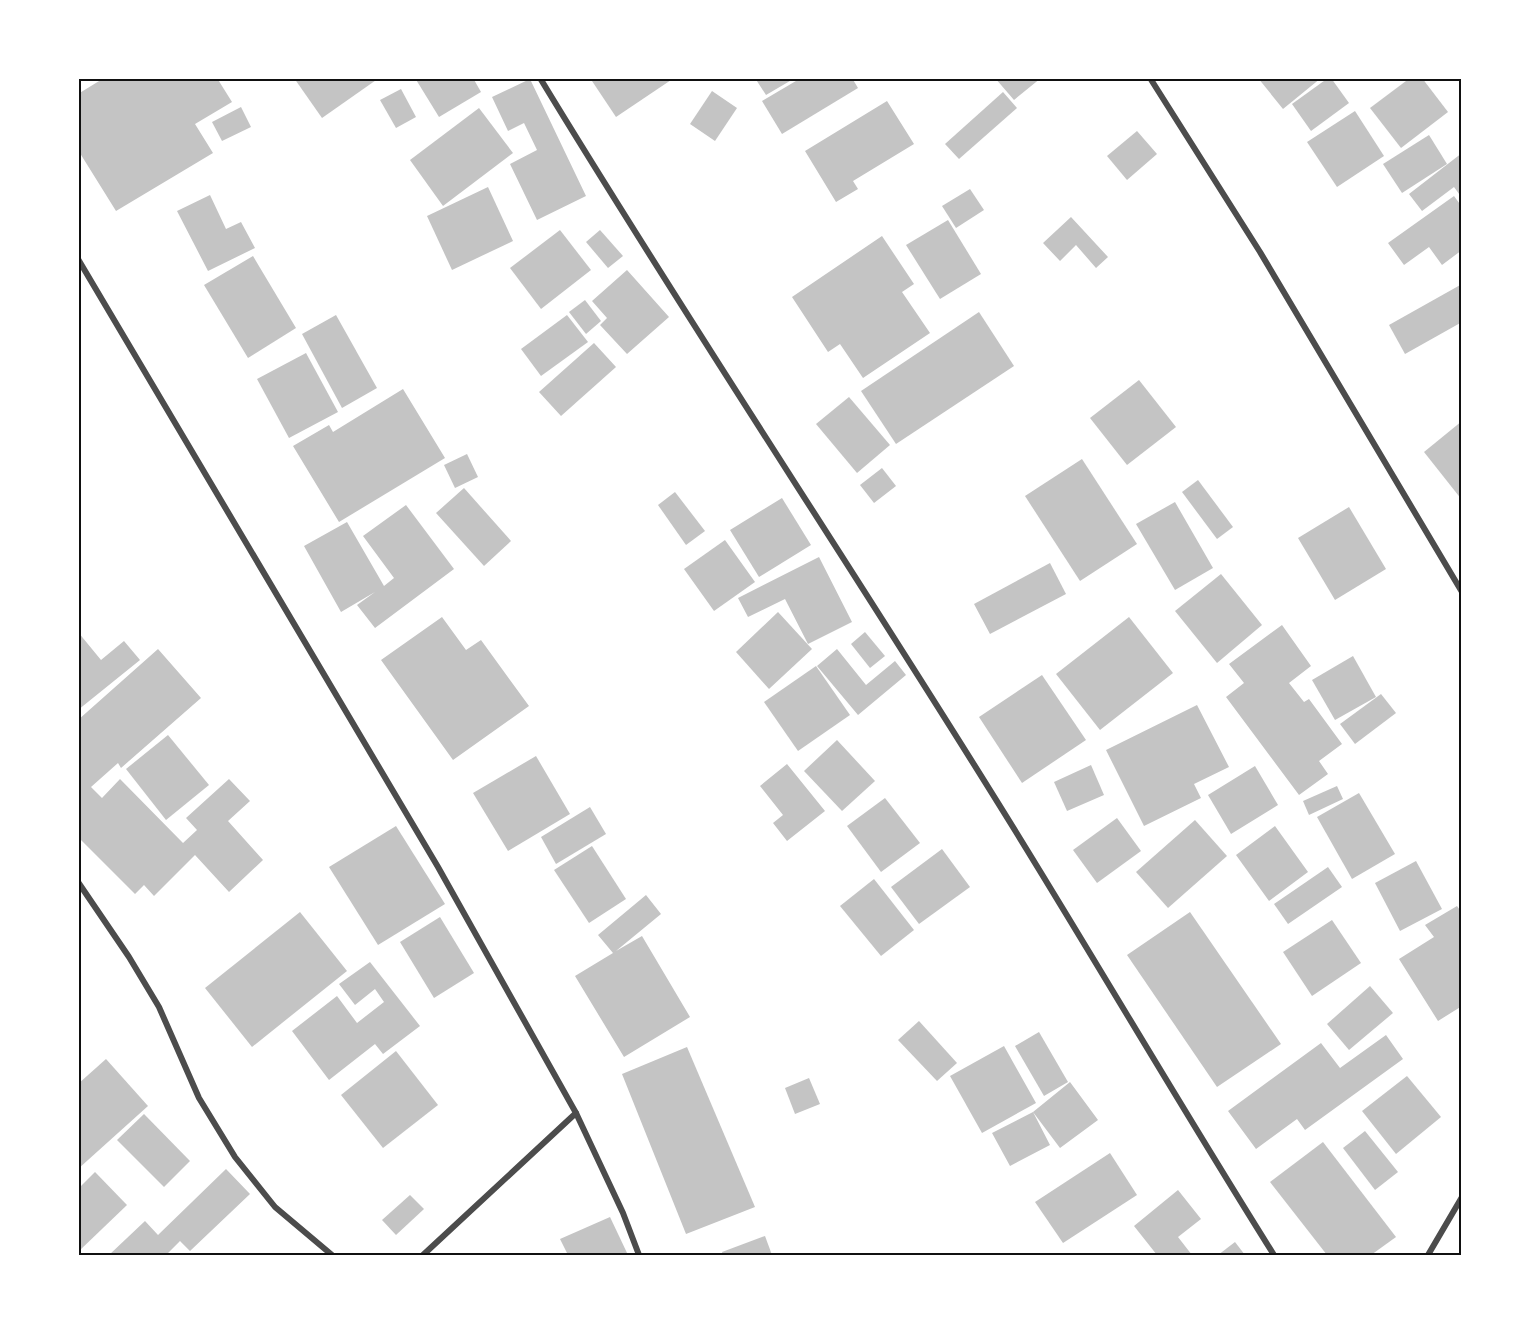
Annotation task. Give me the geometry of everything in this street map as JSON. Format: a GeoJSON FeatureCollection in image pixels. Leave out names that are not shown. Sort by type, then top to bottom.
{"type":"FeatureCollection","features":[{"type":"Feature","properties":{"kind":"street"},"geometry":{"type":"LineString","coordinates":[[540,78],[618,206],[1016,832],[1180,1106],[1274,1255]]}},
{"type":"Feature","properties":{"kind":"street"},"geometry":{"type":"LineString","coordinates":[[1150,78],[1260,252],[1462,592]]}},
{"type":"Feature","properties":{"kind":"street"},"geometry":{"type":"LineString","coordinates":[[78,259],[438,867],[576,1113],[623,1213],[639,1255]]}},
{"type":"Feature","properties":{"kind":"street"},"geometry":{"type":"LineString","coordinates":[[78,882],[129,957],[159,1007],[199,1098],[235,1157],[275,1207],[332,1255]]}},
{"type":"Feature","properties":{"kind":"street"},"geometry":{"type":"LineString","coordinates":[[423,1255],[576,1113]]}},
{"type":"Feature","properties":{"kind":"street"},"geometry":{"type":"LineString","coordinates":[[1428,1255],[1462,1197]]}},
{"type":"Feature","properties":{"kind":"building"},"geometry":{"type":"Polygon","coordinates":[[[104,78],[217,78],[232,102],[195,124],[213,153],[116,211],[78,150],[78,94],[104,78]]]}},
{"type":"Feature","properties":{"kind":"building"},"geometry":{"type":"Polygon","coordinates":[[[294,78],[379,78],[322,118],[294,78]]]}},
{"type":"Feature","properties":{"kind":"building"},"geometry":{"type":"Polygon","coordinates":[[[415,78],[473,78],[481,92],[439,117],[415,78]]]}},
{"type":"Feature","properties":{"kind":"building"},"geometry":{"type":"Polygon","coordinates":[[[590,78],[674,78],[616,117],[590,78]]]}},
{"type":"Feature","properties":{"kind":"building"},"geometry":{"type":"Polygon","coordinates":[[[755,78],[795,78],[766,95],[755,78]]]}},
{"type":"Feature","properties":{"kind":"building"},"geometry":{"type":"Polygon","coordinates":[[[801,78],[852,78],[858,88],[782,134],[762,101],[801,78]]]}},
{"type":"Feature","properties":{"kind":"building"},"geometry":{"type":"Polygon","coordinates":[[[995,78],[1041,78],[1014,100],[995,78]]]}},
{"type":"Feature","properties":{"kind":"building"},"geometry":{"type":"Polygon","coordinates":[[[1258,78],[1321,78],[1283,109],[1258,78]]]}},
{"type":"Feature","properties":{"kind":"building"},"geometry":{"type":"Polygon","coordinates":[[[1331,78],[1349,103],[1311,131],[1292,104],[1331,78]]]}},
{"type":"Feature","properties":{"kind":"building"},"geometry":{"type":"Polygon","coordinates":[[[1410,78],[1422,78],[1448,112],[1401,148],[1370,108],[1410,78]]]}},
{"type":"Feature","properties":{"kind":"building"},"geometry":{"type":"Polygon","coordinates":[[[530,79],[586,196],[537,220],[510,164],[537,150],[524,123],[508,131],[492,97],[530,79]]]}},
{"type":"Feature","properties":{"kind":"building"},"geometry":{"type":"Polygon","coordinates":[[[401,89],[416,117],[396,128],[380,100],[401,89]]]}},
{"type":"Feature","properties":{"kind":"building"},"geometry":{"type":"Polygon","coordinates":[[[712,91],[737,108],[715,141],[690,124],[712,91]]]}},
{"type":"Feature","properties":{"kind":"building"},"geometry":{"type":"Polygon","coordinates":[[[1003,92],[1017,108],[959,159],[945,144],[1003,92]]]}},
{"type":"Feature","properties":{"kind":"building"},"geometry":{"type":"Polygon","coordinates":[[[887,101],[914,144],[853,181],[858,189],[836,202],[805,151],[887,101]]]}},
{"type":"Feature","properties":{"kind":"building"},"geometry":{"type":"Polygon","coordinates":[[[241,107],[251,127],[222,141],[212,122],[241,107]]]}},
{"type":"Feature","properties":{"kind":"building"},"geometry":{"type":"Polygon","coordinates":[[[479,108],[513,153],[443,206],[410,160],[479,108]]]}},
{"type":"Feature","properties":{"kind":"building"},"geometry":{"type":"Polygon","coordinates":[[[1355,111],[1384,156],[1337,187],[1307,142],[1355,111]]]}},
{"type":"Feature","properties":{"kind":"building"},"geometry":{"type":"Polygon","coordinates":[[[1137,131],[1157,154],[1127,180],[1107,156],[1137,131]]]}},
{"type":"Feature","properties":{"kind":"building"},"geometry":{"type":"Polygon","coordinates":[[[1429,135],[1447,164],[1402,193],[1383,164],[1429,135]]]}},
{"type":"Feature","properties":{"kind":"building"},"geometry":{"type":"Polygon","coordinates":[[[1462,153],[1462,198],[1454,187],[1422,211],[1409,194],[1462,153]]]}},
{"type":"Feature","properties":{"kind":"building"},"geometry":{"type":"Polygon","coordinates":[[[488,187],[513,241],[452,270],[427,216],[488,187]]]}},
{"type":"Feature","properties":{"kind":"building"},"geometry":{"type":"Polygon","coordinates":[[[970,189],[984,210],[956,228],[942,206],[970,189]]]}},
{"type":"Feature","properties":{"kind":"building"},"geometry":{"type":"Polygon","coordinates":[[[210,195],[226,229],[241,222],[255,248],[208,271],[177,211],[210,195]]]}},
{"type":"Feature","properties":{"kind":"building"},"geometry":{"type":"Polygon","coordinates":[[[1454,196],[1462,207],[1462,250],[1442,265],[1429,247],[1404,265],[1388,243],[1454,196]]]}},
{"type":"Feature","properties":{"kind":"building"},"geometry":{"type":"Polygon","coordinates":[[[1071,217],[1108,257],[1096,268],[1076,245],[1060,261],[1043,243],[1071,217]]]}},
{"type":"Feature","properties":{"kind":"building"},"geometry":{"type":"Polygon","coordinates":[[[948,220],[981,274],[940,299],[906,245],[948,220]]]}},
{"type":"Feature","properties":{"kind":"building"},"geometry":{"type":"Polygon","coordinates":[[[560,230],[591,270],[541,309],[510,268],[560,230]]]}},
{"type":"Feature","properties":{"kind":"building"},"geometry":{"type":"Polygon","coordinates":[[[600,230],[623,256],[608,268],[586,242],[600,230]]]}},
{"type":"Feature","properties":{"kind":"building"},"geometry":{"type":"Polygon","coordinates":[[[882,236],[914,284],[902,292],[930,333],[863,378],[840,344],[828,352],[792,297],[882,236]]]}},
{"type":"Feature","properties":{"kind":"building"},"geometry":{"type":"Polygon","coordinates":[[[253,256],[296,328],[248,358],[204,285],[253,256]]]}},
{"type":"Feature","properties":{"kind":"building"},"geometry":{"type":"Polygon","coordinates":[[[627,270],[669,317],[627,354],[600,325],[607,318],[592,301],[627,270]]]}},
{"type":"Feature","properties":{"kind":"building"},"geometry":{"type":"Polygon","coordinates":[[[1462,284],[1462,322],[1405,354],[1389,325],[1462,284]]]}},
{"type":"Feature","properties":{"kind":"building"},"geometry":{"type":"Polygon","coordinates":[[[585,300],[601,321],[586,334],[569,312],[585,300]]]}},
{"type":"Feature","properties":{"kind":"building"},"geometry":{"type":"Polygon","coordinates":[[[979,312],[1014,366],[896,444],[861,391],[979,312]]]}},
{"type":"Feature","properties":{"kind":"building"},"geometry":{"type":"Polygon","coordinates":[[[336,315],[377,388],[342,408],[302,334],[336,315]]]}},
{"type":"Feature","properties":{"kind":"building"},"geometry":{"type":"Polygon","coordinates":[[[567,315],[588,342],[541,376],[521,349],[567,315]]]}},
{"type":"Feature","properties":{"kind":"building"},"geometry":{"type":"Polygon","coordinates":[[[594,343],[616,367],[561,416],[539,392],[594,343]]]}},
{"type":"Feature","properties":{"kind":"building"},"geometry":{"type":"Polygon","coordinates":[[[306,353],[338,412],[289,438],[257,379],[306,353]]]}},
{"type":"Feature","properties":{"kind":"building"},"geometry":{"type":"Polygon","coordinates":[[[1139,380],[1176,427],[1127,465],[1090,418],[1139,380]]]}},
{"type":"Feature","properties":{"kind":"building"},"geometry":{"type":"Polygon","coordinates":[[[403,389],[445,458],[339,522],[293,446],[329,425],[333,432],[403,389]]]}},
{"type":"Feature","properties":{"kind":"building"},"geometry":{"type":"Polygon","coordinates":[[[849,397],[890,445],[857,473],[816,424],[849,397]]]}},
{"type":"Feature","properties":{"kind":"building"},"geometry":{"type":"Polygon","coordinates":[[[1462,421],[1462,500],[1424,452],[1462,421]]]}},
{"type":"Feature","properties":{"kind":"building"},"geometry":{"type":"Polygon","coordinates":[[[467,454],[478,477],[455,488],[444,465],[467,454]]]}},
{"type":"Feature","properties":{"kind":"building"},"geometry":{"type":"Polygon","coordinates":[[[1082,459],[1137,544],[1080,581],[1025,496],[1082,459]]]}},
{"type":"Feature","properties":{"kind":"building"},"geometry":{"type":"Polygon","coordinates":[[[882,468],[896,486],[874,503],[860,485],[882,468]]]}},
{"type":"Feature","properties":{"kind":"building"},"geometry":{"type":"Polygon","coordinates":[[[1198,480],[1233,527],[1217,539],[1182,492],[1198,480]]]}},
{"type":"Feature","properties":{"kind":"building"},"geometry":{"type":"Polygon","coordinates":[[[464,488],[511,541],[484,566],[436,513],[464,488]]]}},
{"type":"Feature","properties":{"kind":"building"},"geometry":{"type":"Polygon","coordinates":[[[675,492],[705,531],[686,545],[658,505],[675,492]]]}},
{"type":"Feature","properties":{"kind":"building"},"geometry":{"type":"Polygon","coordinates":[[[782,498],[811,545],[759,577],[730,530],[782,498]]]}},
{"type":"Feature","properties":{"kind":"building"},"geometry":{"type":"Polygon","coordinates":[[[1175,502],[1213,568],[1175,590],[1136,524],[1175,502]]]}},
{"type":"Feature","properties":{"kind":"building"},"geometry":{"type":"Polygon","coordinates":[[[406,505],[454,569],[375,628],[357,605],[375,592],[341,612],[304,546],[347,522],[384,586],[394,578],[363,536],[406,505]]]}},
{"type":"Feature","properties":{"kind":"building"},"geometry":{"type":"Polygon","coordinates":[[[1349,507],[1386,569],[1335,600],[1298,538],[1349,507]]]}},
{"type":"Feature","properties":{"kind":"building"},"geometry":{"type":"Polygon","coordinates":[[[725,540],[755,582],[714,611],[684,569],[725,540]]]}},
{"type":"Feature","properties":{"kind":"building"},"geometry":{"type":"Polygon","coordinates":[[[819,557],[852,622],[808,644],[785,599],[748,617],[738,598],[819,557]]]}},
{"type":"Feature","properties":{"kind":"building"},"geometry":{"type":"Polygon","coordinates":[[[1050,563],[1066,594],[990,634],[974,604],[1050,563]]]}},
{"type":"Feature","properties":{"kind":"building"},"geometry":{"type":"Polygon","coordinates":[[[1221,574],[1262,625],[1217,663],[1175,611],[1221,574]]]}},
{"type":"Feature","properties":{"kind":"building"},"geometry":{"type":"Polygon","coordinates":[[[778,612],[812,649],[769,689],[736,652],[778,612]]]}},
{"type":"Feature","properties":{"kind":"building"},"geometry":{"type":"Polygon","coordinates":[[[442,617],[466,650],[481,640],[529,706],[453,760],[381,660],[442,617]]]}},
{"type":"Feature","properties":{"kind":"building"},"geometry":{"type":"Polygon","coordinates":[[[1129,617],[1173,673],[1100,730],[1056,674],[1129,617]]]}},
{"type":"Feature","properties":{"kind":"building"},"geometry":{"type":"Polygon","coordinates":[[[1282,625],[1311,666],[1289,683],[1304,702],[1309,699],[1342,744],[1319,761],[1328,774],[1299,795],[1226,697],[1244,683],[1229,664],[1282,625]]]}},
{"type":"Feature","properties":{"kind":"building"},"geometry":{"type":"Polygon","coordinates":[[[78,632],[101,660],[124,641],[140,660],[78,710],[78,632]]]}},
{"type":"Feature","properties":{"kind":"building"},"geometry":{"type":"Polygon","coordinates":[[[865,632],[885,656],[870,668],[851,644],[865,632]]]}},
{"type":"Feature","properties":{"kind":"building"},"geometry":{"type":"Polygon","coordinates":[[[158,649],[201,698],[121,768],[118,763],[91,787],[102,798],[120,779],[183,843],[197,830],[186,818],[229,779],[250,801],[228,821],[263,860],[229,892],[195,855],[154,896],[144,885],[135,894],[78,837],[78,779],[80,777],[78,775],[78,720],[158,649]]]}},
{"type":"Feature","properties":{"kind":"building"},"geometry":{"type":"Polygon","coordinates":[[[837,649],[866,685],[895,661],[906,675],[858,715],[817,666],[837,649]]]}},
{"type":"Feature","properties":{"kind":"building"},"geometry":{"type":"Polygon","coordinates":[[[1353,656],[1376,697],[1335,720],[1312,680],[1353,656]]]}},
{"type":"Feature","properties":{"kind":"building"},"geometry":{"type":"Polygon","coordinates":[[[816,666],[850,715],[798,751],[764,702],[816,666]]]}},
{"type":"Feature","properties":{"kind":"building"},"geometry":{"type":"Polygon","coordinates":[[[1042,675],[1086,740],[1022,783],[979,717],[1042,675]]]}},
{"type":"Feature","properties":{"kind":"building"},"geometry":{"type":"Polygon","coordinates":[[[1381,694],[1396,713],[1355,744],[1340,724],[1381,694]]]}},
{"type":"Feature","properties":{"kind":"building"},"geometry":{"type":"Polygon","coordinates":[[[1197,705],[1229,767],[1194,784],[1201,798],[1144,826],[1106,750],[1197,705]]]}},
{"type":"Feature","properties":{"kind":"building"},"geometry":{"type":"Polygon","coordinates":[[[168,735],[209,785],[166,820],[126,769],[168,735]]]}},
{"type":"Feature","properties":{"kind":"building"},"geometry":{"type":"Polygon","coordinates":[[[837,740],[875,781],[842,811],[804,771],[837,740]]]}},
{"type":"Feature","properties":{"kind":"building"},"geometry":{"type":"Polygon","coordinates":[[[536,756],[570,814],[508,851],[473,793],[536,756]]]}},
{"type":"Feature","properties":{"kind":"building"},"geometry":{"type":"Polygon","coordinates":[[[787,764],[825,811],[787,841],[773,823],[783,815],[760,786],[787,764]]]}},
{"type":"Feature","properties":{"kind":"building"},"geometry":{"type":"Polygon","coordinates":[[[1091,765],[1104,795],[1067,811],[1054,782],[1091,765]]]}},
{"type":"Feature","properties":{"kind":"building"},"geometry":{"type":"Polygon","coordinates":[[[1255,766],[1278,805],[1231,834],[1208,795],[1255,766]]]}},
{"type":"Feature","properties":{"kind":"building"},"geometry":{"type":"Polygon","coordinates":[[[1337,786],[1343,799],[1309,815],[1303,801],[1337,786]]]}},
{"type":"Feature","properties":{"kind":"building"},"geometry":{"type":"Polygon","coordinates":[[[1359,793],[1395,854],[1352,879],[1317,817],[1359,793]]]}},
{"type":"Feature","properties":{"kind":"building"},"geometry":{"type":"Polygon","coordinates":[[[885,798],[920,843],[881,872],[847,826],[885,798]]]}},
{"type":"Feature","properties":{"kind":"building"},"geometry":{"type":"Polygon","coordinates":[[[590,807],[606,834],[556,864],[541,837],[590,807]]]}},
{"type":"Feature","properties":{"kind":"building"},"geometry":{"type":"Polygon","coordinates":[[[1117,818],[1141,851],[1097,883],[1073,850],[1117,818]]]}},
{"type":"Feature","properties":{"kind":"building"},"geometry":{"type":"Polygon","coordinates":[[[1195,820],[1227,856],[1168,908],[1136,872],[1195,820]]]}},
{"type":"Feature","properties":{"kind":"building"},"geometry":{"type":"Polygon","coordinates":[[[396,826],[445,904],[378,945],[329,867],[396,826]]]}},
{"type":"Feature","properties":{"kind":"building"},"geometry":{"type":"Polygon","coordinates":[[[1275,826],[1308,872],[1269,901],[1236,855],[1275,826]]]}},
{"type":"Feature","properties":{"kind":"building"},"geometry":{"type":"Polygon","coordinates":[[[592,846],[626,899],[589,923],[554,870],[592,846]]]}},
{"type":"Feature","properties":{"kind":"building"},"geometry":{"type":"Polygon","coordinates":[[[942,849],[970,887],[919,924],[891,887],[942,849]]]}},
{"type":"Feature","properties":{"kind":"building"},"geometry":{"type":"Polygon","coordinates":[[[1416,861],[1442,909],[1400,931],[1375,883],[1416,861]]]}},
{"type":"Feature","properties":{"kind":"building"},"geometry":{"type":"Polygon","coordinates":[[[1328,867],[1342,887],[1288,924],[1274,904],[1328,867]]]}},
{"type":"Feature","properties":{"kind":"building"},"geometry":{"type":"Polygon","coordinates":[[[874,879],[914,930],[881,956],[840,906],[874,879]]]}},
{"type":"Feature","properties":{"kind":"building"},"geometry":{"type":"Polygon","coordinates":[[[646,895],[661,914],[616,951],[642,936],[690,1017],[624,1057],[575,976],[613,953],[598,935],[646,895]]]}},
{"type":"Feature","properties":{"kind":"building"},"geometry":{"type":"Polygon","coordinates":[[[1457,906],[1462,913],[1462,1006],[1438,1021],[1399,959],[1434,937],[1425,925],[1457,906]]]}},
{"type":"Feature","properties":{"kind":"building"},"geometry":{"type":"Polygon","coordinates":[[[300,912],[347,971],[252,1047],[205,988],[300,912]]]}},
{"type":"Feature","properties":{"kind":"building"},"geometry":{"type":"Polygon","coordinates":[[[1190,912],[1281,1044],[1217,1087],[1127,955],[1190,912]]]}},
{"type":"Feature","properties":{"kind":"building"},"geometry":{"type":"Polygon","coordinates":[[[440,917],[474,973],[434,998],[400,942],[440,917]]]}},
{"type":"Feature","properties":{"kind":"building"},"geometry":{"type":"Polygon","coordinates":[[[1332,920],[1361,963],[1312,996],[1283,952],[1332,920]]]}},
{"type":"Feature","properties":{"kind":"building"},"geometry":{"type":"Polygon","coordinates":[[[370,962],[420,1026],[383,1054],[375,1044],[329,1080],[292,1031],[337,996],[357,1023],[384,1002],[375,989],[355,1005],[339,984],[370,962]]]}},
{"type":"Feature","properties":{"kind":"building"},"geometry":{"type":"Polygon","coordinates":[[[1370,986],[1393,1013],[1349,1050],[1327,1024],[1370,986]]]}},
{"type":"Feature","properties":{"kind":"building"},"geometry":{"type":"Polygon","coordinates":[[[919,1021],[957,1063],[937,1081],[898,1040],[919,1021]]]}},
{"type":"Feature","properties":{"kind":"building"},"geometry":{"type":"Polygon","coordinates":[[[1039,1032],[1068,1082],[1044,1096],[1015,1046],[1039,1032]]]}},
{"type":"Feature","properties":{"kind":"building"},"geometry":{"type":"Polygon","coordinates":[[[1386,1035],[1403,1059],[1305,1130],[1297,1119],[1256,1149],[1228,1111],[1321,1043],[1340,1068],[1386,1035]]]}},
{"type":"Feature","properties":{"kind":"building"},"geometry":{"type":"Polygon","coordinates":[[[1004,1046],[1036,1103],[982,1133],[950,1076],[1004,1046]]]}},
{"type":"Feature","properties":{"kind":"building"},"geometry":{"type":"Polygon","coordinates":[[[687,1047],[755,1207],[686,1234],[622,1074],[687,1047]]]}},
{"type":"Feature","properties":{"kind":"building"},"geometry":{"type":"Polygon","coordinates":[[[396,1051],[438,1105],[383,1148],[341,1095],[396,1051]]]}},
{"type":"Feature","properties":{"kind":"building"},"geometry":{"type":"Polygon","coordinates":[[[106,1059],[148,1106],[78,1169],[78,1084],[106,1059]]]}},
{"type":"Feature","properties":{"kind":"building"},"geometry":{"type":"Polygon","coordinates":[[[1407,1076],[1441,1117],[1396,1154],[1362,1111],[1407,1076]]]}},
{"type":"Feature","properties":{"kind":"building"},"geometry":{"type":"Polygon","coordinates":[[[809,1078],[820,1104],[795,1114],[785,1088],[809,1078]]]}},
{"type":"Feature","properties":{"kind":"building"},"geometry":{"type":"Polygon","coordinates":[[[1070,1082],[1098,1120],[1060,1148],[1033,1112],[1070,1082]]]}},
{"type":"Feature","properties":{"kind":"building"},"geometry":{"type":"Polygon","coordinates":[[[1033,1112],[1050,1145],[1010,1166],[992,1133],[1033,1112]]]}},
{"type":"Feature","properties":{"kind":"building"},"geometry":{"type":"Polygon","coordinates":[[[144,1114],[190,1161],[164,1187],[117,1140],[144,1114]]]}},
{"type":"Feature","properties":{"kind":"building"},"geometry":{"type":"Polygon","coordinates":[[[1365,1131],[1398,1172],[1375,1190],[1343,1148],[1365,1131]]]}},
{"type":"Feature","properties":{"kind":"building"},"geometry":{"type":"Polygon","coordinates":[[[1323,1142],[1396,1237],[1371,1255],[1327,1255],[1270,1182],[1323,1142]]]}},
{"type":"Feature","properties":{"kind":"building"},"geometry":{"type":"Polygon","coordinates":[[[1110,1153],[1137,1195],[1063,1243],[1035,1202],[1110,1153]]]}},
{"type":"Feature","properties":{"kind":"building"},"geometry":{"type":"Polygon","coordinates":[[[226,1169],[250,1194],[190,1251],[180,1241],[166,1255],[109,1255],[145,1221],[158,1235],[226,1169]]]}},
{"type":"Feature","properties":{"kind":"building"},"geometry":{"type":"Polygon","coordinates":[[[95,1172],[127,1205],[78,1252],[78,1189],[95,1172]]]}},
{"type":"Feature","properties":{"kind":"building"},"geometry":{"type":"Polygon","coordinates":[[[1178,1190],[1201,1219],[1178,1237],[1192,1255],[1157,1255],[1134,1226],[1178,1190]]]}},
{"type":"Feature","properties":{"kind":"building"},"geometry":{"type":"Polygon","coordinates":[[[410,1195],[424,1209],[396,1235],[382,1220],[410,1195]]]}},
{"type":"Feature","properties":{"kind":"building"},"geometry":{"type":"Polygon","coordinates":[[[610,1217],[628,1255],[568,1255],[560,1239],[610,1217]]]}},
{"type":"Feature","properties":{"kind":"building"},"geometry":{"type":"Polygon","coordinates":[[[765,1236],[772,1255],[723,1255],[722,1252],[765,1236]]]}},
{"type":"Feature","properties":{"kind":"building"},"geometry":{"type":"Polygon","coordinates":[[[1235,1242],[1245,1255],[1218,1255],[1235,1242]]]}}]}
